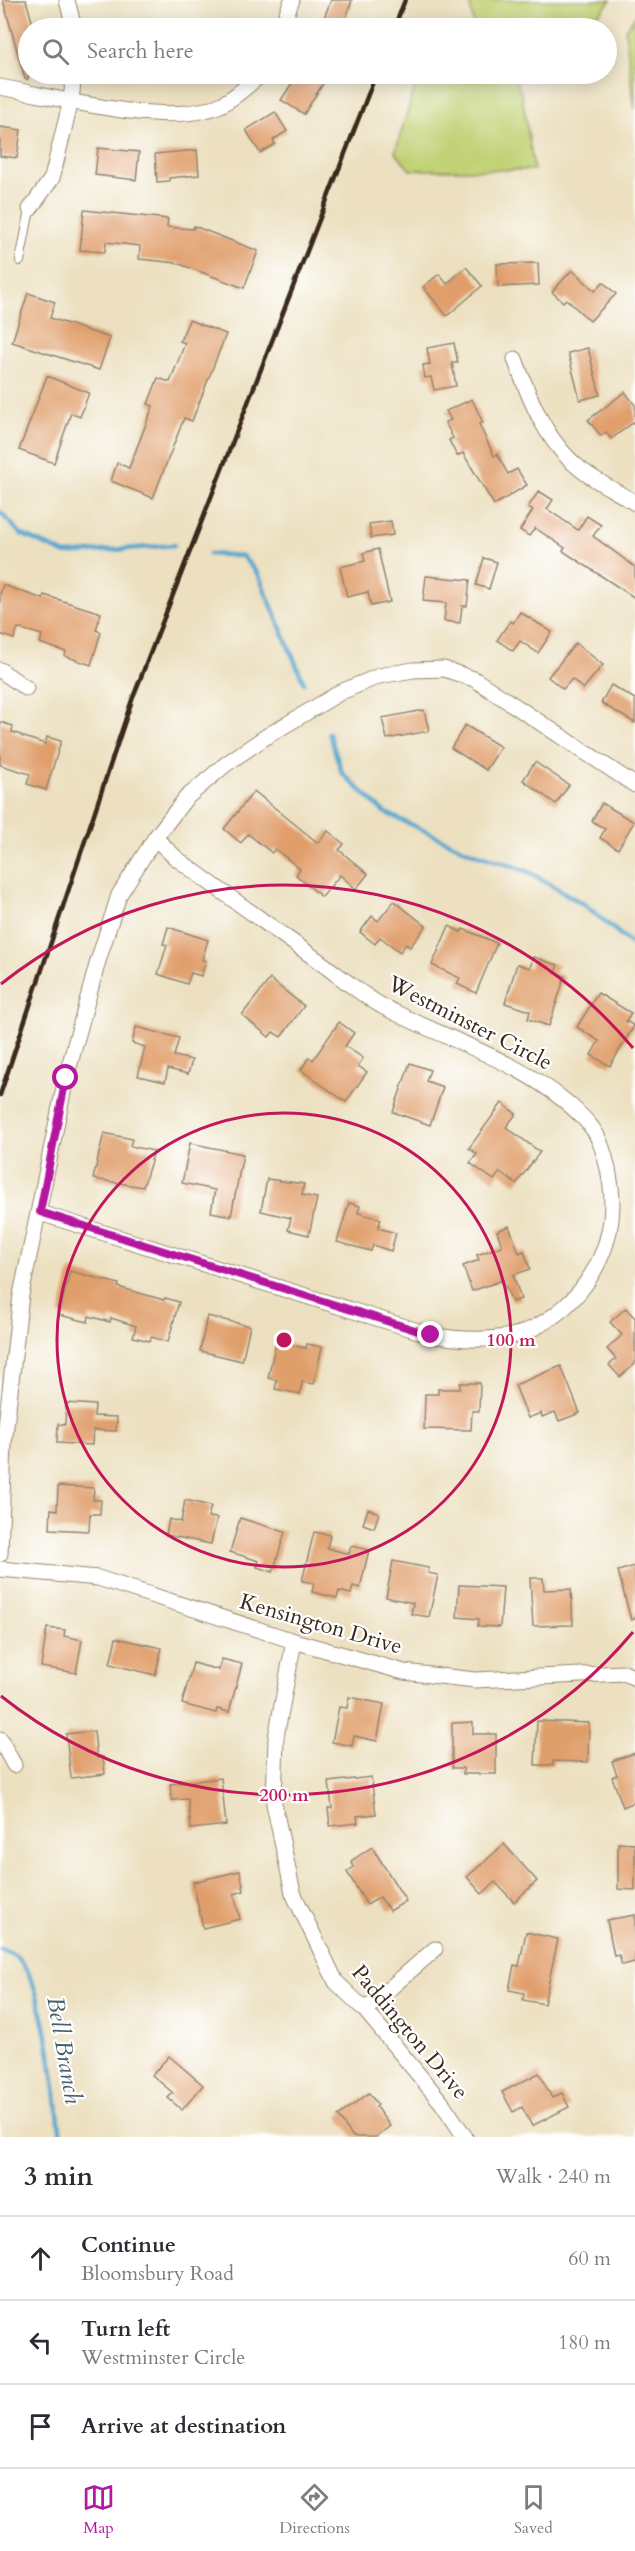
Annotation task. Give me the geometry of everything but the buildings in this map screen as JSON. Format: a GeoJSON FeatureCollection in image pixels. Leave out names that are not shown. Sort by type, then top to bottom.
{"type":"FeatureCollection","features":[{"type":"Feature","properties":{"kind":"street"},"geometry":{"type":"LineString","coordinates":[[67,0],[72,18]]}},
{"type":"Feature","properties":{"kind":"street"},"geometry":{"type":"LineString","coordinates":[[285,18],[291,0]]}},
{"type":"Feature","properties":{"kind":"street"},"geometry":{"type":"LineString","coordinates":[[30,209],[52,178],[73,84]]}},
{"type":"Feature","properties":{"kind":"street"},"geometry":{"type":"LineString","coordinates":[[0,87],[136,113],[190,113],[219,106],[249,84]]}},
{"type":"Feature","properties":{"kind":"street"},"geometry":{"type":"LineString","coordinates":[[515,359],[532,405],[557,447],[586,473],[633,497]]}},
{"type":"Feature","properties":{"kind":"street"},"geometry":{"type":"LineString","coordinates":[[0,1554],[4,1443],[21,1295],[66,1078],[98,961],[119,895],[155,838],[186,798],[226,764],[267,736],[341,692],[379,676],[413,670],[444,669],[474,679],[635,785]]}},
{"type":"Feature","properties":{"kind":"street"},"geometry":{"type":"LineString","coordinates":[[0,670],[26,688]]}},
{"type":"Feature","properties":{"kind":"street","name":"Westminster Circle"},"geometry":{"type":"LineString","coordinates":[[40,1212],[431,1335],[462,1340],[524,1332],[549,1318],[572,1301],[594,1275],[606,1245],[613,1208],[608,1165],[591,1125],[545,1084],[380,1005],[176,858],[155,838]]}},
{"type":"Feature","properties":{"kind":"street","name":"Kensington Drive"},"geometry":{"type":"LineString","coordinates":[[0,1569],[98,1578],[294,1641],[404,1672],[475,1680],[624,1673],[635,1678]]}},
{"type":"Feature","properties":{"kind":"street","name":"Paddington Drive"},"geometry":{"type":"LineString","coordinates":[[294,1641],[276,1737],[274,1804],[292,1893],[336,1982],[365,2010],[442,2103],[465,2137]]}},
{"type":"Feature","properties":{"kind":"street"},"geometry":{"type":"LineString","coordinates":[[0,1739],[14,1765]]}},
{"type":"Feature","properties":{"kind":"street"},"geometry":{"type":"LineString","coordinates":[[365,2010],[435,1949]]}},
{"type":"Feature","properties":{"kind":"lane"},"geometry":{"type":"LineString","coordinates":[[20,261],[30,209]]}},
{"type":"Feature","properties":{"kind":"green space"},"geometry":{"type":"Polygon","coordinates":[[[469,0],[611,0],[599,14],[557,18],[472,18],[469,0]]]}},
{"type":"Feature","properties":{"kind":"green space"},"geometry":{"type":"Polygon","coordinates":[[[635,16],[635,110],[625,30],[635,16]]]}},
{"type":"Feature","properties":{"kind":"green space"},"geometry":{"type":"Polygon","coordinates":[[[416,84],[517,84],[522,95],[534,170],[410,170],[395,152],[416,84]]]}},
{"type":"Feature","properties":{"kind":"waterway"},"geometry":{"type":"LineString","coordinates":[[0,512],[21,534],[66,554],[174,545]]}},
{"type":"Feature","properties":{"kind":"waterway"},"geometry":{"type":"LineString","coordinates":[[209,554],[242,556],[258,574],[304,683]]}},
{"type":"Feature","properties":{"kind":"waterway"},"geometry":{"type":"LineString","coordinates":[[329,733],[342,773],[384,812],[468,851],[527,871],[585,905],[635,947]]}},
{"type":"Feature","properties":{"kind":"waterway","name":"Bell Branch"},"geometry":{"type":"LineString","coordinates":[[0,1949],[17,1957],[36,1992],[48,2042],[61,2137]]}},
{"type":"Feature","properties":{"kind":"railway"},"geometry":{"type":"LineString","coordinates":[[398,18],[405,0]]}},
{"type":"Feature","properties":{"kind":"railway"},"geometry":{"type":"LineString","coordinates":[[0,1095],[132,700],[372,84]]}},
{"type":"Feature","properties":{"kind":"route"},"geometry":{"type":"LineString","coordinates":[[66,1078],[40,1212],[431,1335]]}}]}
